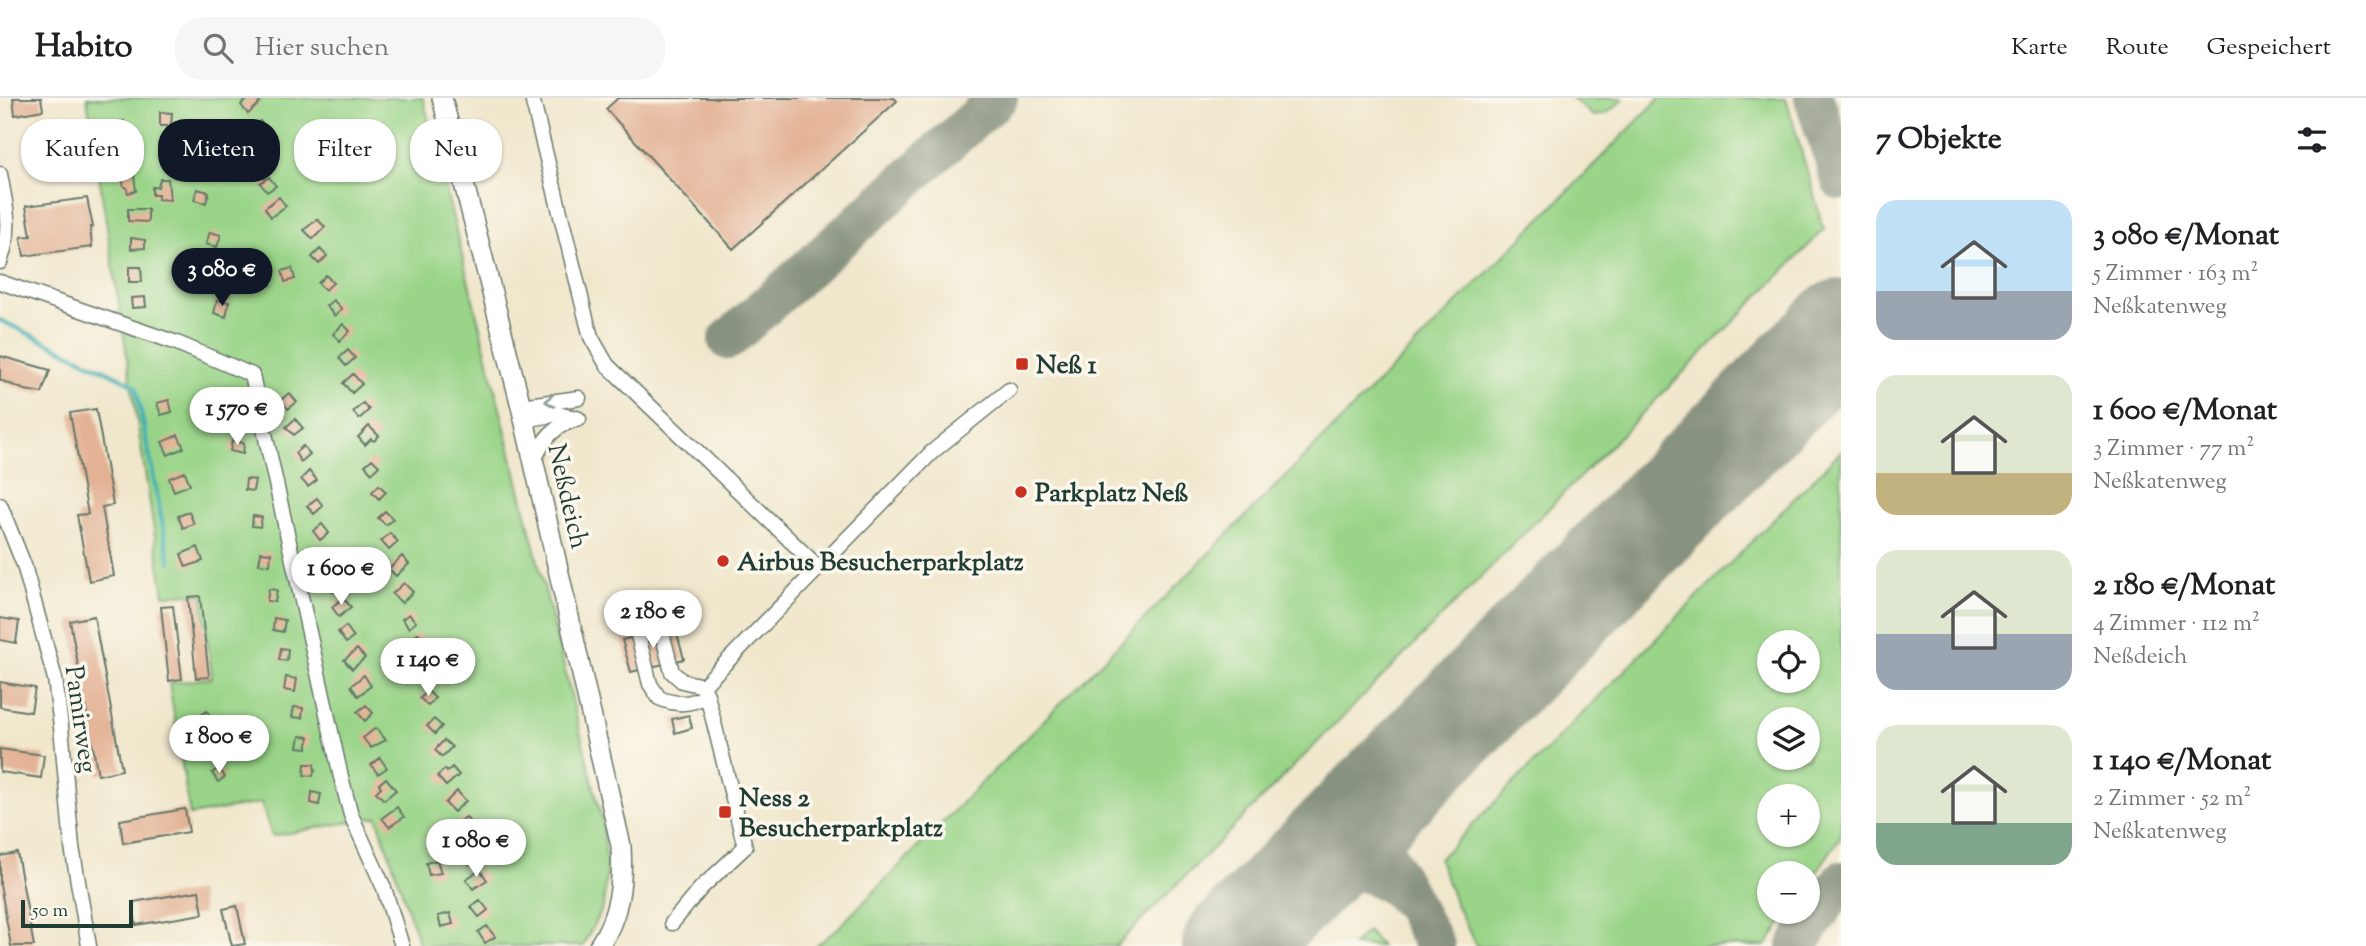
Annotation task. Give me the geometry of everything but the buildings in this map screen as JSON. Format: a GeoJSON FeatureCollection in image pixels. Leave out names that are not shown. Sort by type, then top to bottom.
{"type":"FeatureCollection","features":[{"type":"Feature","properties":{"kind":"street","name":"Neßdeich"},"geometry":{"type":"LineString","coordinates":[[442,98],[523,413],[621,846],[622,880],[617,911],[599,946]]}},
{"type":"Feature","properties":{"kind":"street"},"geometry":{"type":"LineString","coordinates":[[532,98],[587,323],[600,354],[607,365],[818,567]]}},
{"type":"Feature","properties":{"kind":"street"},"geometry":{"type":"LineString","coordinates":[[0,174],[8,223],[8,241],[0,262]]}},
{"type":"Feature","properties":{"kind":"street"},"geometry":{"type":"LineString","coordinates":[[0,282],[177,343],[252,375],[341,777],[351,815],[384,888],[402,946]]}},
{"type":"Feature","properties":{"kind":"street"},"geometry":{"type":"LineString","coordinates":[[636,627],[653,692],[666,701],[682,704],[692,702],[818,567],[932,452],[1009,390]]}},
{"type":"Feature","properties":{"kind":"street"},"geometry":{"type":"LineString","coordinates":[[523,413],[579,398]]}},
{"type":"Feature","properties":{"kind":"street"},"geometry":{"type":"LineString","coordinates":[[523,413],[556,414],[579,419],[565,422],[549,434],[534,460]]}},
{"type":"Feature","properties":{"kind":"street","name":"Pamirweg"},"geometry":{"type":"LineString","coordinates":[[0,505],[24,565],[55,679],[72,848],[89,946]]}},
{"type":"Feature","properties":{"kind":"street"},"geometry":{"type":"LineString","coordinates":[[659,621],[672,672],[682,681],[705,690]]}},
{"type":"Feature","properties":{"kind":"street"},"geometry":{"type":"LineString","coordinates":[[672,923],[701,888],[745,847],[705,690]]}},
{"type":"Feature","properties":{"kind":"green space"},"geometry":{"type":"Polygon","coordinates":[[[87,98],[423,98],[428,119],[410,119],[410,182],[444,182],[603,824],[607,869],[603,907],[583,946],[420,946],[377,817],[272,836],[261,803],[190,815],[169,683],[212,678],[202,594],[164,595],[100,182],[144,182],[144,119],[90,119],[87,98]]]}},
{"type":"Feature","properties":{"kind":"green space"},"geometry":{"type":"Polygon","coordinates":[[[1572,98],[1624,98],[1607,113],[1593,116],[1572,98]]]}},
{"type":"Feature","properties":{"kind":"green space"},"geometry":{"type":"Polygon","coordinates":[[[1660,98],[1786,98],[1824,230],[1116,946],[816,946],[838,928],[1660,98]]]}},
{"type":"Feature","properties":{"kind":"green space"},"geometry":{"type":"Polygon","coordinates":[[[1841,451],[1841,836],[1820,867],[1820,861],[1757,861],[1757,924],[1781,924],[1766,946],[1476,946],[1455,902],[1439,859],[1841,451]]]}},
{"type":"Feature","properties":{"kind":"green space"},"geometry":{"type":"Polygon","coordinates":[[[1367,931],[1381,946],[1352,946],[1367,931]]]}},
{"type":"Feature","properties":{"kind":"waterway"},"geometry":{"type":"LineString","coordinates":[[0,320],[136,387],[170,562]]}},
{"type":"Feature","properties":{"kind":"taxiway"},"geometry":{"type":"LineString","coordinates":[[728,340],[998,98]]}},
{"type":"Feature","properties":{"kind":"taxiway"},"geometry":{"type":"LineString","coordinates":[[1814,98],[1841,180]]}},
{"type":"Feature","properties":{"kind":"taxiway"},"geometry":{"type":"LineString","coordinates":[[1383,794],[1373,814],[1377,837],[1435,946]]}},
{"type":"Feature","properties":{"kind":"taxiway"},"geometry":{"type":"LineString","coordinates":[[1299,879],[1330,872],[1357,871],[1383,879],[1408,899]]}},
{"type":"Feature","properties":{"kind":"taxiway"},"geometry":{"type":"LineString","coordinates":[[1797,946],[1841,881]]}},
{"type":"Feature","properties":{"kind":"runway"},"geometry":{"type":"LineString","coordinates":[[1233,946],[1841,330]]}},
{"type":"Feature","properties":{"kind":"place","name":"Neß 1"},"geometry":{"type":"Point","coordinates":[1022,364]}},
{"type":"Feature","properties":{"kind":"place","name":"Parkplatz Neß"},"geometry":{"type":"Point","coordinates":[1021,492]}},
{"type":"Feature","properties":{"kind":"place","name":"Airbus Besucherparkplatz"},"geometry":{"type":"Point","coordinates":[723,561]}},
{"type":"Feature","properties":{"kind":"place","name":"Ness 2 Besucherparkplatz"},"geometry":{"type":"Point","coordinates":[725,812]}}]}
